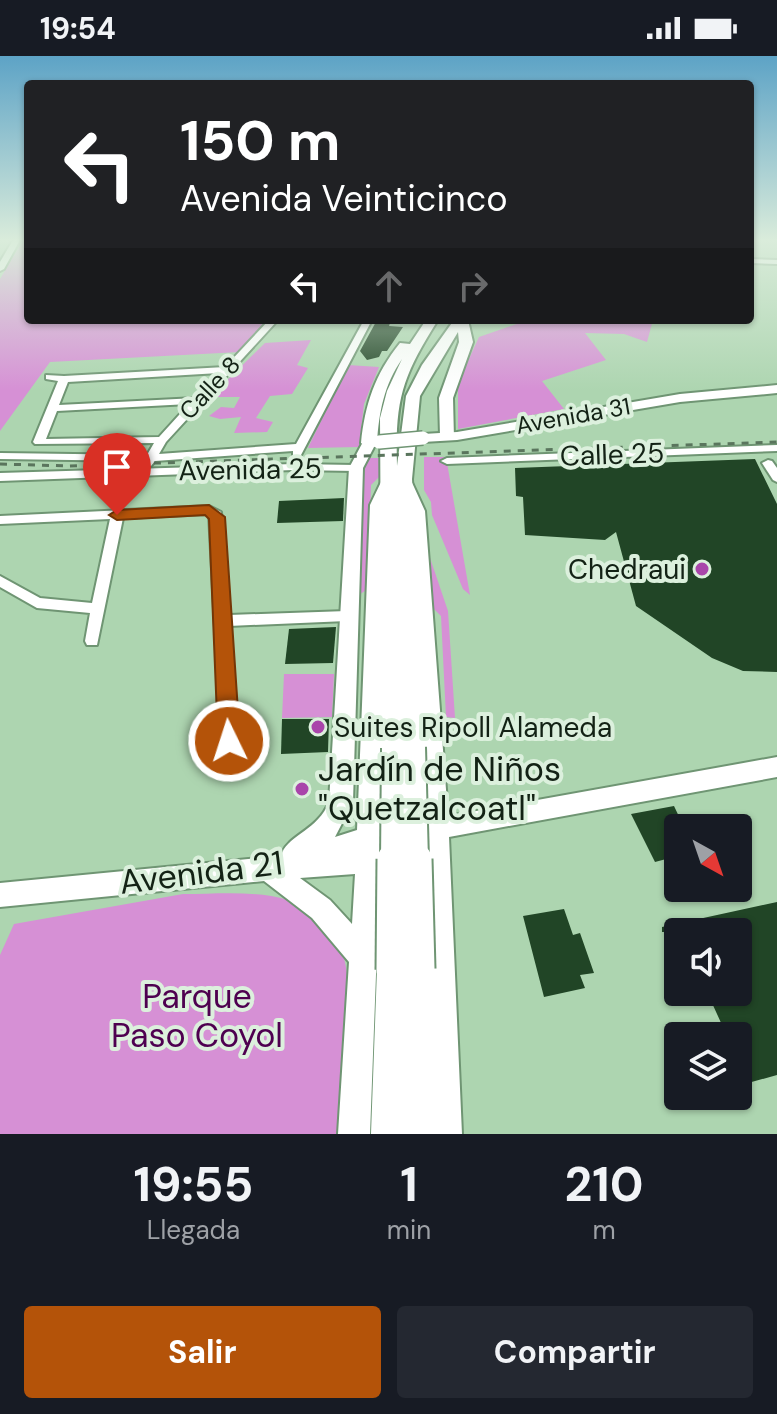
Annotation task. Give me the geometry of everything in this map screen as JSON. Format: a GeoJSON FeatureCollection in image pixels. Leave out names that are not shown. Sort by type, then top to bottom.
{"type":"FeatureCollection","features":[{"type":"Feature","properties":{"kind":"main road"},"geometry":{"type":"LineString","coordinates":[[374,442],[372,404],[385,369],[428,324]]}},
{"type":"Feature","properties":{"kind":"main road"},"geometry":{"type":"LineString","coordinates":[[421,1134],[405,969],[397,479],[388,418],[392,391],[402,366],[429,324]]}},
{"type":"Feature","properties":{"kind":"main road"},"geometry":{"type":"LineString","coordinates":[[397,479],[413,396],[429,365],[458,324]]}},
{"type":"Feature","properties":{"kind":"main road"},"geometry":{"type":"LineString","coordinates":[[448,436],[446,398],[466,342],[462,324]]}},
{"type":"Feature","properties":{"kind":"main road"},"geometry":{"type":"LineString","coordinates":[[388,1134],[405,969]]}},
{"type":"Feature","properties":{"kind":"street","name":"Calle 8"},"geometry":{"type":"LineString","coordinates":[[144,472],[149,458],[162,440],[270,324]]}},
{"type":"Feature","properties":{"kind":"street"},"geometry":{"type":"LineString","coordinates":[[293,467],[298,447],[366,324]]}},
{"type":"Feature","properties":{"kind":"street"},"geometry":{"type":"LineString","coordinates":[[49,377],[64,379],[226,370]]}},
{"type":"Feature","properties":{"kind":"street"},"geometry":{"type":"LineString","coordinates":[[64,379],[39,442],[162,440]]}},
{"type":"Feature","properties":{"kind":"street","name":"Avenida 31"},"geometry":{"type":"LineString","coordinates":[[374,442],[448,436],[680,398],[777,389]]}},
{"type":"Feature","properties":{"kind":"street"},"geometry":{"type":"LineString","coordinates":[[54,408],[197,401]]}},
{"type":"Feature","properties":{"kind":"street"},"geometry":{"type":"LineString","coordinates":[[361,955],[321,909],[268,869],[323,836],[332,826],[341,802],[356,468],[374,442]]}},
{"type":"Feature","properties":{"kind":"street"},"geometry":{"type":"LineString","coordinates":[[0,456],[149,458],[298,447]]}},
{"type":"Feature","properties":{"kind":"street","name":"Calle 25"},"geometry":{"type":"LineString","coordinates":[[447,461],[777,448]]}},
{"type":"Feature","properties":{"kind":"street"},"geometry":{"type":"LineString","coordinates":[[768,463],[777,478]]}},
{"type":"Feature","properties":{"kind":"street","name":"Avenida 25"},"geometry":{"type":"LineString","coordinates":[[0,477],[293,467],[356,468]]}},
{"type":"Feature","properties":{"kind":"street"},"geometry":{"type":"LineString","coordinates":[[354,1134],[368,850],[378,505],[397,479],[417,511],[437,829],[446,1134]]}},
{"type":"Feature","properties":{"kind":"street"},"geometry":{"type":"LineString","coordinates":[[0,520],[215,512],[229,741]]}},
{"type":"Feature","properties":{"kind":"street"},"geometry":{"type":"LineString","coordinates":[[92,641],[117,515]]}},
{"type":"Feature","properties":{"kind":"street"},"geometry":{"type":"LineString","coordinates":[[0,582],[37,603],[98,609]]}},
{"type":"Feature","properties":{"kind":"street"},"geometry":{"type":"LineString","coordinates":[[221,621],[347,616],[375,594]]}},
{"type":"Feature","properties":{"kind":"street"},"geometry":{"type":"LineString","coordinates":[[346,650],[372,663]]}},
{"type":"Feature","properties":{"kind":"street"},"geometry":{"type":"LineString","coordinates":[[368,850],[437,829],[492,817],[777,767]]}},
{"type":"Feature","properties":{"kind":"street","name":"Avenida 21"},"geometry":{"type":"LineString","coordinates":[[0,895],[268,869],[368,850]]}},
{"type":"Feature","properties":{"kind":"green space"},"geometry":{"type":"Polygon","coordinates":[[[0,290],[24,290],[24,324],[263,324],[240,352],[50,362],[0,431],[0,290]]]}},
{"type":"Feature","properties":{"kind":"green space"},"geometry":{"type":"Polygon","coordinates":[[[516,324],[652,324],[647,342],[624,334],[585,333],[606,360],[542,381],[564,409],[458,429],[458,383],[479,337],[516,324]]]}},
{"type":"Feature","properties":{"kind":"green space"},"geometry":{"type":"Polygon","coordinates":[[[311,340],[297,365],[308,368],[292,394],[270,396],[256,418],[273,422],[267,432],[234,433],[241,417],[220,419],[209,416],[221,407],[234,408],[240,397],[210,397],[265,343],[311,340]]]}},
{"type":"Feature","properties":{"kind":"green space"},"geometry":{"type":"Polygon","coordinates":[[[348,365],[379,367],[364,404],[359,447],[308,448],[348,365]]]}},
{"type":"Feature","properties":{"kind":"green space"},"geometry":{"type":"Polygon","coordinates":[[[424,457],[446,457],[470,595],[463,589],[432,515],[431,502],[424,490],[424,457]]]}},
{"type":"Feature","properties":{"kind":"green space"},"geometry":{"type":"Polygon","coordinates":[[[365,458],[380,458],[380,476],[371,485],[368,589],[357,596],[365,458]]]}},
{"type":"Feature","properties":{"kind":"green space"},"geometry":{"type":"Polygon","coordinates":[[[428,552],[448,611],[455,718],[446,717],[441,616],[432,607],[428,552]]]}},
{"type":"Feature","properties":{"kind":"green space"},"geometry":{"type":"Polygon","coordinates":[[[284,674],[334,674],[332,717],[282,718],[284,674]]]}},
{"type":"Feature","properties":{"kind":"green space","name":"Parque Paso Coyol"},"geometry":{"type":"Polygon","coordinates":[[[183,894],[249,894],[288,900],[312,915],[334,939],[343,955],[348,993],[348,1043],[341,1134],[0,1134],[0,955],[14,924],[183,894]]]}},
{"type":"Feature","properties":{"kind":"building"},"geometry":{"type":"Polygon","coordinates":[[[375,324],[403,327],[387,351],[382,351],[379,357],[367,360],[360,351],[375,324]]]}},
{"type":"Feature","properties":{"kind":"building","name":"Chedraui"},"geometry":{"type":"Polygon","coordinates":[[[755,459],[777,504],[777,672],[743,671],[712,658],[636,606],[616,532],[605,540],[525,535],[523,497],[516,496],[515,468],[755,459]]]}},
{"type":"Feature","properties":{"kind":"building"},"geometry":{"type":"Polygon","coordinates":[[[344,498],[343,521],[277,523],[279,501],[344,498]]]}},
{"type":"Feature","properties":{"kind":"building"},"geometry":{"type":"Polygon","coordinates":[[[336,627],[333,663],[285,664],[289,629],[336,627]]]}},
{"type":"Feature","properties":{"kind":"building"},"geometry":{"type":"Polygon","coordinates":[[[282,719],[329,719],[328,752],[281,754],[282,719]]]}},
{"type":"Feature","properties":{"kind":"building"},"geometry":{"type":"Polygon","coordinates":[[[674,806],[678,814],[664,814],[664,860],[655,862],[631,814],[674,806]]]}},
{"type":"Feature","properties":{"kind":"building"},"geometry":{"type":"Polygon","coordinates":[[[777,902],[777,1075],[752,1082],[752,1022],[721,1022],[713,1006],[752,1006],[752,918],[703,918],[777,902]]]}},
{"type":"Feature","properties":{"kind":"building"},"geometry":{"type":"Polygon","coordinates":[[[564,909],[573,935],[580,933],[594,973],[580,975],[585,988],[544,997],[523,916],[564,909]]]}},
{"type":"Feature","properties":{"kind":"railway"},"geometry":{"type":"LineString","coordinates":[[0,464],[69,466],[777,442]]}},
{"type":"Feature","properties":{"kind":"place","name":"Chedraui"},"geometry":{"type":"Point","coordinates":[702,569]}},
{"type":"Feature","properties":{"kind":"place","name":"Suites Ripoll Alameda"},"geometry":{"type":"Point","coordinates":[318,727]}},
{"type":"Feature","properties":{"kind":"place","name":"Jardín de Niños \"Quetzalcoatl\""},"geometry":{"type":"Point","coordinates":[302,789]}},
{"type":"Feature","properties":{"kind":"route"},"geometry":{"type":"LineString","coordinates":[[117,515],[215,512],[229,741]]}}]}
